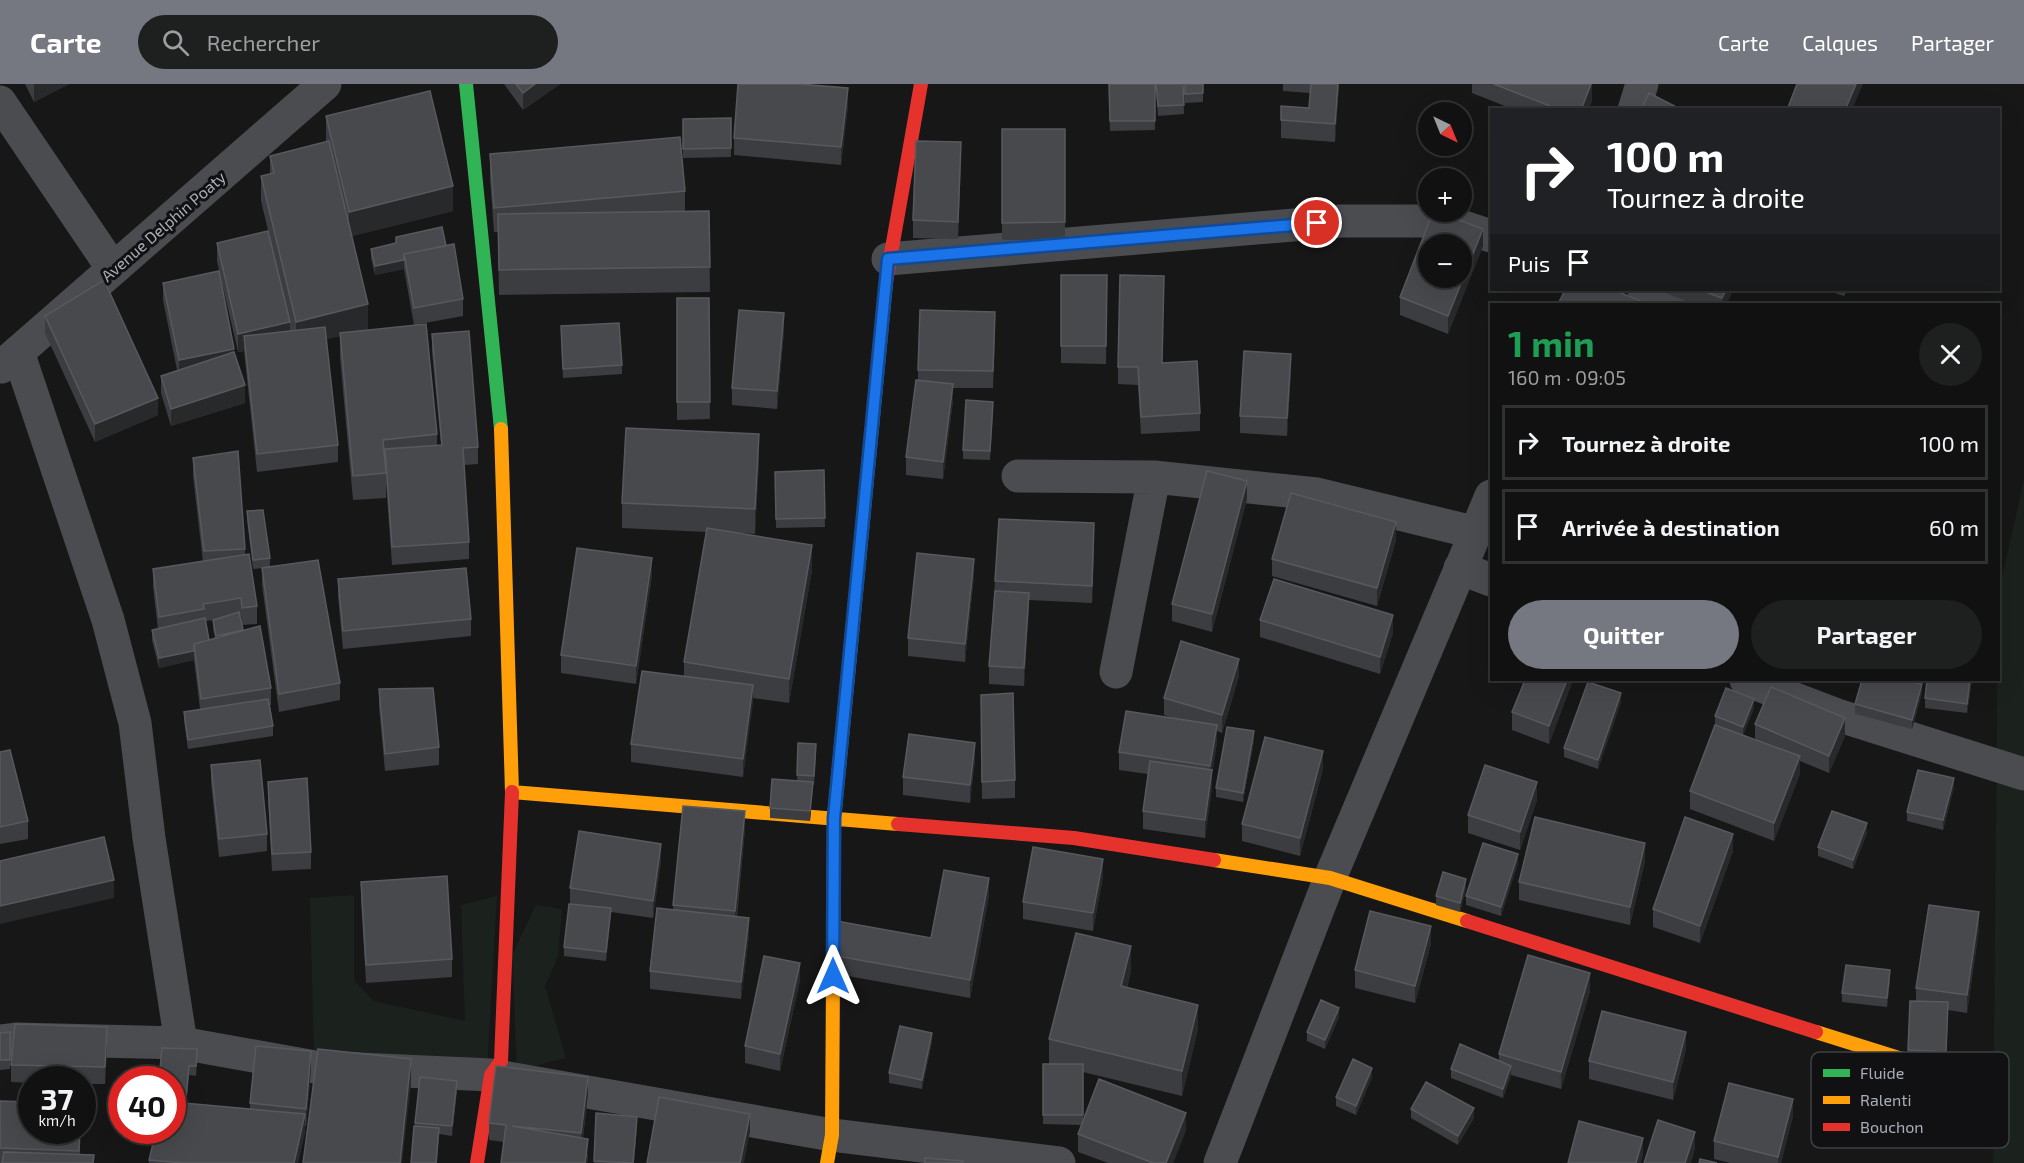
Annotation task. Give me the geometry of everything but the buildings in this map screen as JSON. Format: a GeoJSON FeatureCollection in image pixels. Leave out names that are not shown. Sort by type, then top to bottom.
{"type":"FeatureCollection","features":[{"type":"Feature","properties":{"kind":"street","name":"Avenue Delphin Poaty"},"geometry":{"type":"LineString","coordinates":[[9,360],[325,84]]}},
{"type":"Feature","properties":{"kind":"street"},"geometry":{"type":"LineString","coordinates":[[466,84],[501,417],[512,792],[501,1061],[491,1075],[477,1163]]}},
{"type":"Feature","properties":{"kind":"street"},"geometry":{"type":"LineString","coordinates":[[830,1149],[834,818],[888,259],[921,84]]}},
{"type":"Feature","properties":{"kind":"street"},"geometry":{"type":"LineString","coordinates":[[1635,108],[1642,84]]}},
{"type":"Feature","properties":{"kind":"street"},"geometry":{"type":"LineString","coordinates":[[0,102],[113,269]]}},
{"type":"Feature","properties":{"kind":"street"},"geometry":{"type":"LineString","coordinates":[[888,259],[1341,221],[1445,221],[1490,236]]}},
{"type":"Feature","properties":{"kind":"street"},"geometry":{"type":"LineString","coordinates":[[1647,291],[1681,303]]}},
{"type":"Feature","properties":{"kind":"street"},"geometry":{"type":"LineString","coordinates":[[9,360],[108,620],[135,723],[149,838],[181,1043]]}},
{"type":"Feature","properties":{"kind":"street"},"geometry":{"type":"LineString","coordinates":[[1018,476],[1154,477],[1317,494],[1477,533]]}},
{"type":"Feature","properties":{"kind":"street"},"geometry":{"type":"LineString","coordinates":[[1116,672],[1154,477]]}},
{"type":"Feature","properties":{"kind":"street"},"geometry":{"type":"LineString","coordinates":[[1220,1163],[1330,878],[1490,499]]}},
{"type":"Feature","properties":{"kind":"street"},"geometry":{"type":"LineString","coordinates":[[1460,568],[1490,580]]}},
{"type":"Feature","properties":{"kind":"street"},"geometry":{"type":"LineString","coordinates":[[1749,681],[1837,715],[2024,774]]}},
{"type":"Feature","properties":{"kind":"street"},"geometry":{"type":"LineString","coordinates":[[512,792],[1074,838],[1330,878],[1880,1052]]}},
{"type":"Feature","properties":{"kind":"street"},"geometry":{"type":"LineString","coordinates":[[0,1041],[17,1038],[181,1043],[315,1067],[491,1075],[830,1149],[1059,1163]]}},
{"type":"Feature","properties":{"kind":"shaded area"},"geometry":{"type":"Polygon","coordinates":[[[2024,480],[2024,1163],[1993,1163],[1993,1148],[2009,1148],[2009,1052],[1994,1052],[2000,585],[2024,480]]]}},
{"type":"Feature","properties":{"kind":"shaded area"},"geometry":{"type":"Polygon","coordinates":[[[354,895],[354,980],[374,1001],[465,1021],[461,905],[497,896],[487,1071],[314,1059],[310,898],[354,895]]]}},
{"type":"Feature","properties":{"kind":"shaded area"},"geometry":{"type":"Polygon","coordinates":[[[536,905],[562,909],[558,957],[545,986],[566,1058],[517,1070],[512,955],[536,905]]]}},
{"type":"Feature","properties":{"kind":"traffic: fast"},"geometry":{"type":"LineString","coordinates":[[466,84],[501,429]]}},
{"type":"Feature","properties":{"kind":"traffic: fast"},"geometry":{"type":"LineString","coordinates":[[851,644],[886,282]]}},
{"type":"Feature","properties":{"kind":"traffic: slow"},"geometry":{"type":"LineString","coordinates":[[501,429],[512,792]]}},
{"type":"Feature","properties":{"kind":"traffic: slow"},"geometry":{"type":"LineString","coordinates":[[827,1163],[832,1135],[834,818],[851,644]]}},
{"type":"Feature","properties":{"kind":"traffic: slow"},"geometry":{"type":"LineString","coordinates":[[512,792],[898,824]]}},
{"type":"Feature","properties":{"kind":"traffic: slow"},"geometry":{"type":"LineString","coordinates":[[1214,860],[1330,878],[1467,921]]}},
{"type":"Feature","properties":{"kind":"traffic: slow"},"geometry":{"type":"LineString","coordinates":[[1816,1032],[1880,1052]]}},
{"type":"Feature","properties":{"kind":"traffic: jam"},"geometry":{"type":"LineString","coordinates":[[886,282],[921,84]]}},
{"type":"Feature","properties":{"kind":"traffic: jam"},"geometry":{"type":"LineString","coordinates":[[477,1163],[491,1075],[501,1061],[512,792]]}},
{"type":"Feature","properties":{"kind":"traffic: jam"},"geometry":{"type":"LineString","coordinates":[[898,824],[1074,838],[1214,860]]}},
{"type":"Feature","properties":{"kind":"traffic: jam"},"geometry":{"type":"LineString","coordinates":[[1467,921],[1816,1032]]}},
{"type":"Feature","properties":{"kind":"route"},"geometry":{"type":"LineString","coordinates":[[833,976],[834,818],[888,259],[1317,223]]}}]}
